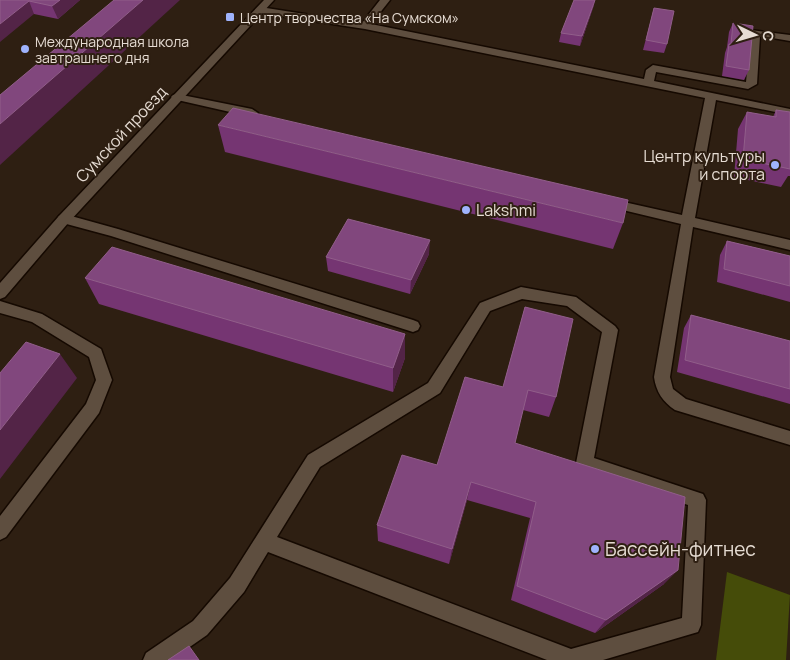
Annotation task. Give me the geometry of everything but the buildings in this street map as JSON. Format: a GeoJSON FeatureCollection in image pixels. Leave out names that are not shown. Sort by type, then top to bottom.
{"type":"FeatureCollection","features":[{"type":"Feature","properties":{"kind":"street","name":"Сумской проезд"},"geometry":{"type":"LineString","coordinates":[[0,293],[64,219],[268,0]]}},
{"type":"Feature","properties":{"kind":"street"},"geometry":{"type":"LineString","coordinates":[[364,26],[385,0]]}},
{"type":"Feature","properties":{"kind":"street"},"geometry":{"type":"LineString","coordinates":[[260,10],[364,26],[790,112]]}},
{"type":"Feature","properties":{"kind":"street"},"geometry":{"type":"LineString","coordinates":[[648,84],[653,68],[748,86],[750,84],[755,32],[790,38]]}},
{"type":"Feature","properties":{"kind":"street"},"geometry":{"type":"LineString","coordinates":[[177,97],[261,116]]}},
{"type":"Feature","properties":{"kind":"street"},"geometry":{"type":"LineString","coordinates":[[711,97],[688,220],[662,377],[662,388],[669,398],[680,405],[790,438]]}},
{"type":"Feature","properties":{"kind":"street"},"geometry":{"type":"LineString","coordinates":[[589,198],[790,245]]}},
{"type":"Feature","properties":{"kind":"street"},"geometry":{"type":"LineString","coordinates":[[64,219],[113,232],[413,326]]}},
{"type":"Feature","properties":{"kind":"street"},"geometry":{"type":"LineString","coordinates":[[153,660],[200,628],[237,585],[263,541],[314,461],[434,388],[485,306],[521,293],[571,302],[610,330],[585,463],[697,500],[691,624],[571,659],[263,541]]}},
{"type":"Feature","properties":{"kind":"street"},"geometry":{"type":"LineString","coordinates":[[0,308],[37,318],[96,353],[104,380],[93,408],[0,531]]}},
{"type":"Feature","properties":{"kind":"green space"},"geometry":{"type":"Polygon","coordinates":[[[727,572],[790,595],[786,660],[716,660],[727,572]]]}},
{"type":"Feature","properties":{"kind":"place","name":"Центр творчества «На Сумском»"},"geometry":{"type":"Point","coordinates":[230,17]}},
{"type":"Feature","properties":{"kind":"place","name":"Международная школа завтрашнего дня"},"geometry":{"type":"Point","coordinates":[25,49]}},
{"type":"Feature","properties":{"kind":"place","name":"Центр культуры и спорта"},"geometry":{"type":"Point","coordinates":[775,165]}},
{"type":"Feature","properties":{"kind":"place","name":"Lakshmi"},"geometry":{"type":"Point","coordinates":[466,210]}},
{"type":"Feature","properties":{"kind":"place","name":"Бассейн-фитнес"},"geometry":{"type":"Point","coordinates":[595,549]}}]}
